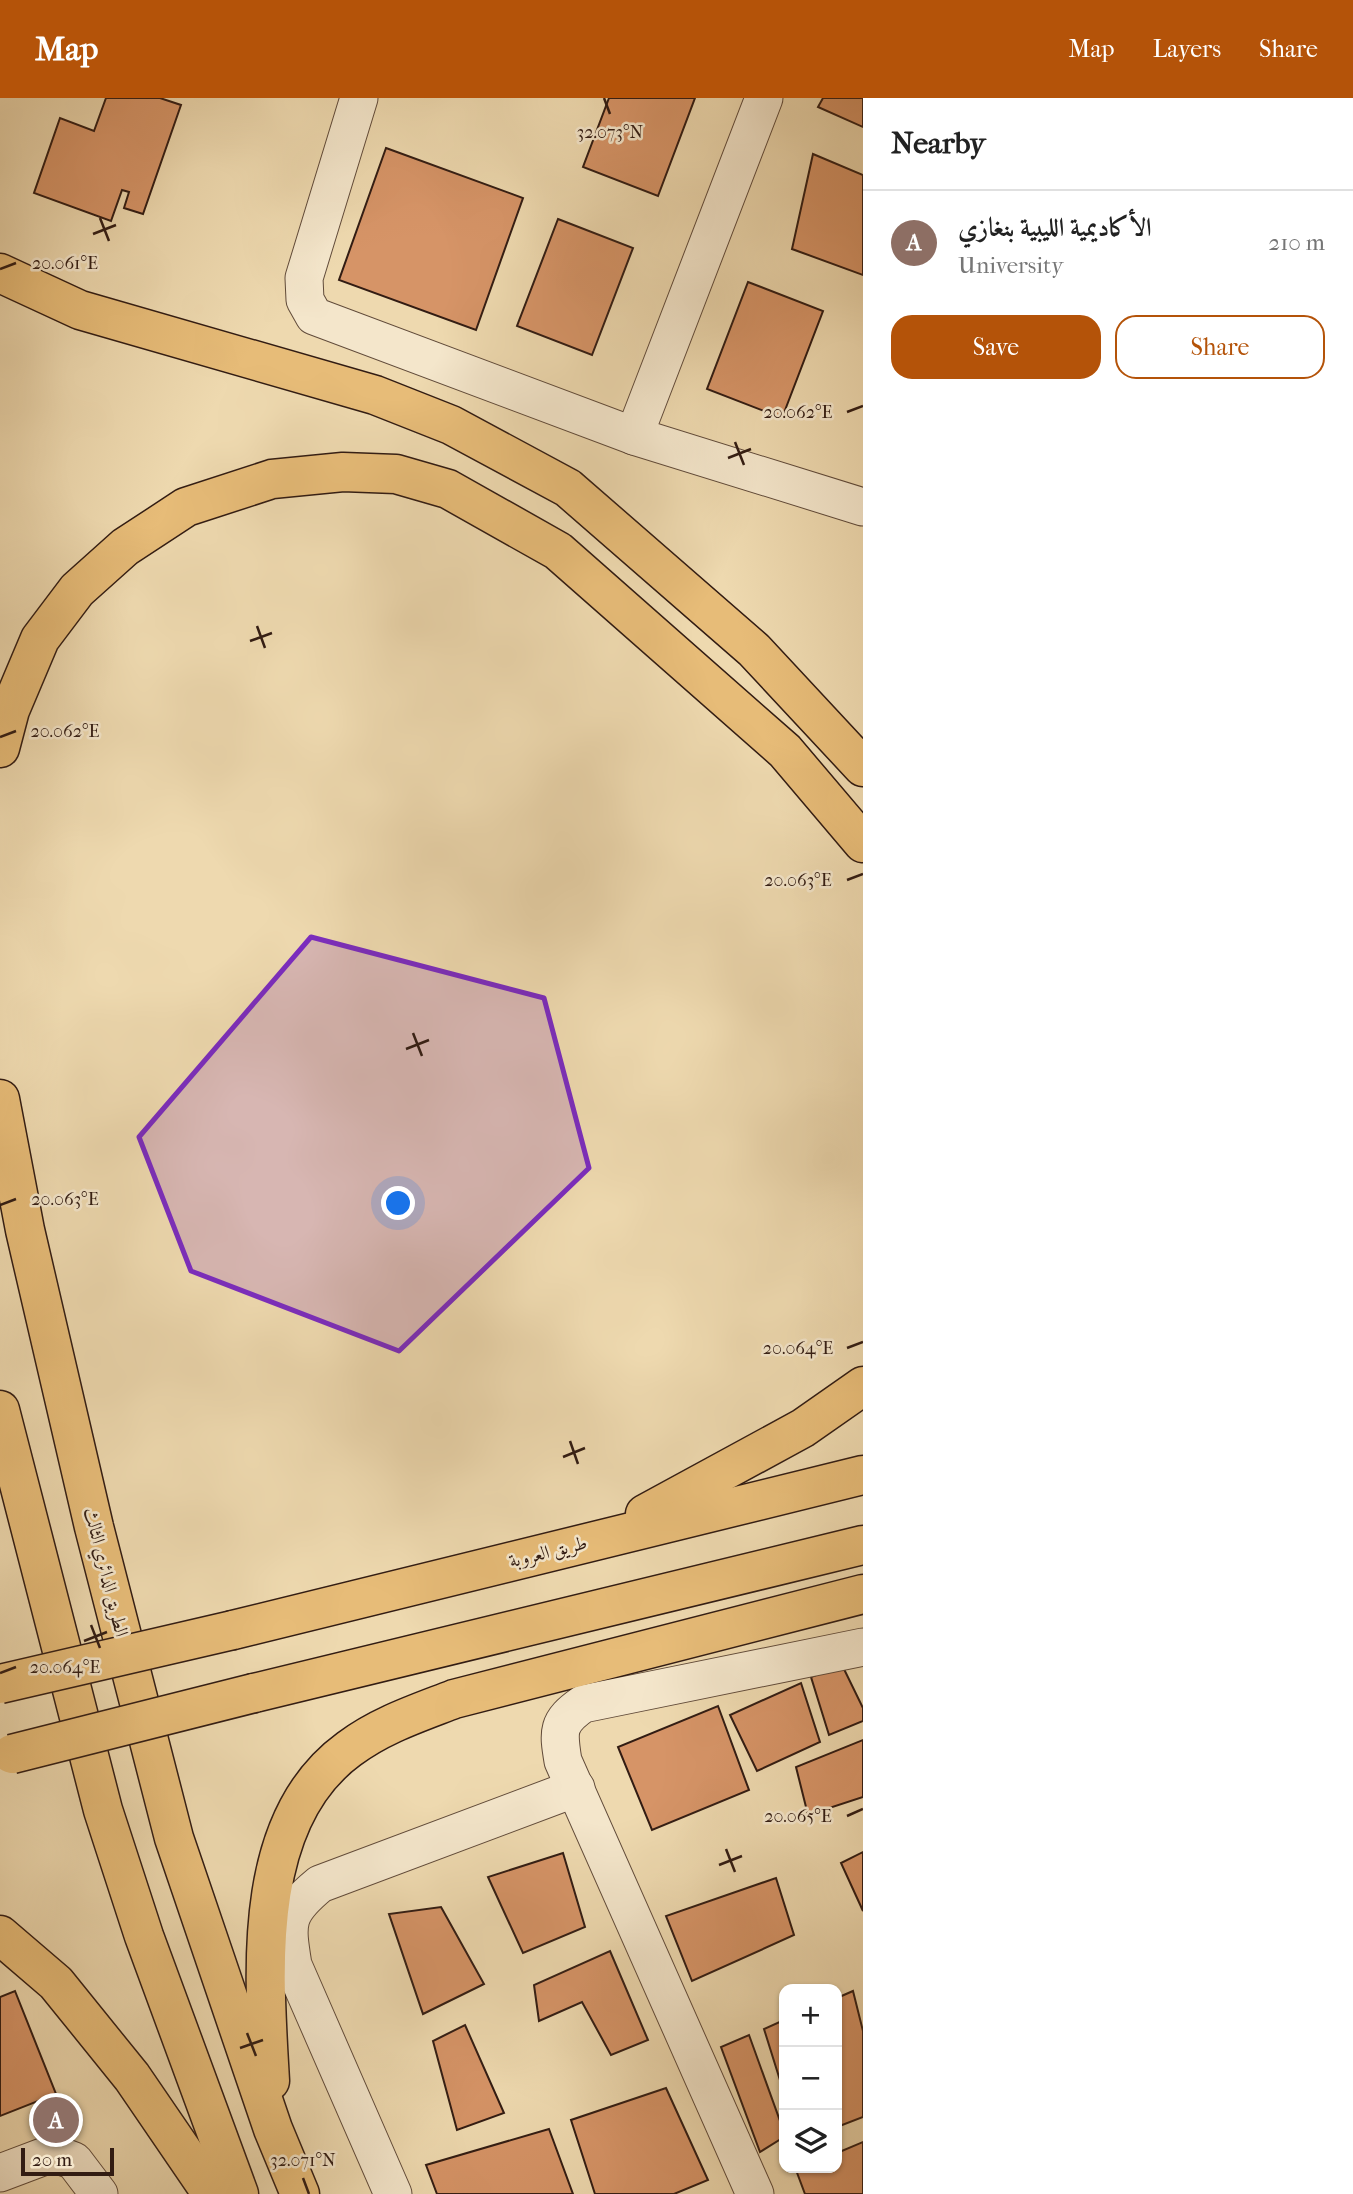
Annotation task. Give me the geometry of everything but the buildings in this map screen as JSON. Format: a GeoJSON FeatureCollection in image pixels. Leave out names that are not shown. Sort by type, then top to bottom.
{"type":"FeatureCollection","features":[{"type":"Feature","properties":{"kind":"highway"},"geometry":{"type":"LineString","coordinates":[[0,273],[80,310],[375,395],[451,425],[568,488],[754,650],[863,767]]}},
{"type":"Feature","properties":{"kind":"highway"},"geometry":{"type":"LineString","coordinates":[[0,748],[10,710],[40,639],[77,590],[125,547],[186,507],[272,479],[343,472],[396,474],[448,489],[558,551],[785,751],[863,843]]}},
{"type":"Feature","properties":{"kind":"highway","name":"الطريق الدائري الثالث"},"geometry":{"type":"LineString","coordinates":[[0,1099],[25,1230],[94,1527],[174,1838],[273,2129],[300,2194]]}},
{"type":"Feature","properties":{"kind":"highway"},"geometry":{"type":"LineString","coordinates":[[597,1540],[803,1428],[863,1386]]}},
{"type":"Feature","properties":{"kind":"highway"},"geometry":{"type":"LineString","coordinates":[[0,1410],[103,1810],[144,1936],[239,2194]]}},
{"type":"Feature","properties":{"kind":"highway","name":"طريق العروبة"},"geometry":{"type":"LineString","coordinates":[[0,1684],[233,1630],[863,1475]]}},
{"type":"Feature","properties":{"kind":"highway"},"geometry":{"type":"LineString","coordinates":[[6,1756],[863,1545]]}},
{"type":"Feature","properties":{"kind":"highway"},"geometry":{"type":"LineString","coordinates":[[273,2129],[265,1990],[266,1913],[284,1843],[301,1806],[322,1774],[348,1749],[402,1718],[454,1699],[863,1594]]}},
{"type":"Feature","properties":{"kind":"highway"},"geometry":{"type":"LineString","coordinates":[[0,1935],[56,1983],[132,2077],[212,2194]]}},
{"type":"Feature","properties":{"kind":"street"},"geometry":{"type":"LineString","coordinates":[[359,98],[304,278],[305,300],[314,316],[634,436],[863,507]]}},
{"type":"Feature","properties":{"kind":"street"},"geometry":{"type":"LineString","coordinates":[[634,436],[764,98]]}},
{"type":"Feature","properties":{"kind":"street"},"geometry":{"type":"LineString","coordinates":[[755,2194],[563,1760],[558,1734],[566,1716],[583,1704],[863,1647]]}},
{"type":"Feature","properties":{"kind":"street"},"geometry":{"type":"LineString","coordinates":[[393,2194],[293,1965],[288,1932],[295,1905],[320,1885],[576,1788]]}},
{"type":"Feature","properties":{"kind":"street"},"geometry":{"type":"LineString","coordinates":[[0,2173],[53,2153],[74,2161],[99,2194]]}},
{"type":"Feature","properties":{"kind":"highlighted area"},"geometry":{"type":"Polygon","coordinates":[[[311,937],[544,998],[589,1168],[399,1351],[191,1271],[139,1137],[311,937]]]}},
{"type":"Feature","properties":{"kind":"place","name":"الأكاديمية الليبية بنغازي"},"geometry":{"type":"Point","coordinates":[56,2120]}}]}
